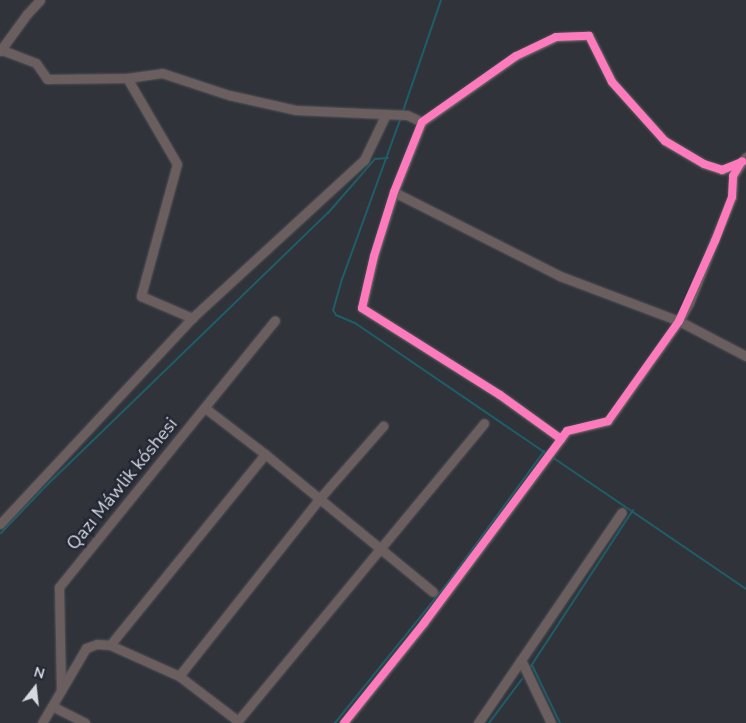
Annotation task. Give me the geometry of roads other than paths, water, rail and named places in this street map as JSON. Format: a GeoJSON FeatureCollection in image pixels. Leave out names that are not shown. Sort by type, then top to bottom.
{"type":"FeatureCollection","features":[{"type":"Feature","properties":{"kind":"street"},"geometry":{"type":"LineString","coordinates":[[40,0],[27,14],[1,51],[36,63],[47,79],[127,78],[162,73],[229,95],[296,110],[407,115],[422,122]]}},
{"type":"Feature","properties":{"kind":"street"},"geometry":{"type":"LineString","coordinates":[[561,439],[500,395],[362,308],[374,256],[394,192],[422,122],[516,56],[556,38],[589,36],[612,82],[665,142],[704,164],[722,170],[744,159]]}},
{"type":"Feature","properties":{"kind":"street"},"geometry":{"type":"LineString","coordinates":[[127,78],[177,164],[141,296],[192,318]]}},
{"type":"Feature","properties":{"kind":"street"},"geometry":{"type":"LineString","coordinates":[[0,524],[192,318],[364,160],[386,114]]}},
{"type":"Feature","properties":{"kind":"street"},"geometry":{"type":"LineString","coordinates":[[344,723],[424,623],[567,431],[608,421],[679,321],[732,197],[733,176],[744,159]]}},
{"type":"Feature","properties":{"kind":"street"},"geometry":{"type":"LineString","coordinates":[[394,192],[560,276],[679,321],[746,356]]}},
{"type":"Feature","properties":{"kind":"street","name":"Qazı Máwlik kóshesi"},"geometry":{"type":"LineString","coordinates":[[61,691],[59,587],[274,320]]}},
{"type":"Feature","properties":{"kind":"street"},"geometry":{"type":"LineString","coordinates":[[205,408],[320,498],[433,592]]}},
{"type":"Feature","properties":{"kind":"street"},"geometry":{"type":"LineString","coordinates":[[42,723],[86,648],[97,644],[110,645],[180,676],[237,722],[484,423]]}},
{"type":"Feature","properties":{"kind":"street"},"geometry":{"type":"LineString","coordinates":[[180,676],[320,498],[383,426]]}},
{"type":"Feature","properties":{"kind":"street"},"geometry":{"type":"LineString","coordinates":[[110,645],[265,454]]}},
{"type":"Feature","properties":{"kind":"street"},"geometry":{"type":"LineString","coordinates":[[478,723],[622,512]]}},
{"type":"Feature","properties":{"kind":"street"},"geometry":{"type":"LineString","coordinates":[[521,660],[551,723]]}},
{"type":"Feature","properties":{"kind":"street"},"geometry":{"type":"LineString","coordinates":[[52,706],[85,723]]}},
{"type":"Feature","properties":{"kind":"waterway"},"geometry":{"type":"LineString","coordinates":[[403,111],[441,0]]}},
{"type":"Feature","properties":{"kind":"waterway"},"geometry":{"type":"LineString","coordinates":[[400,120],[342,279],[333,310],[336,315],[355,323],[547,454]]}},
{"type":"Feature","properties":{"kind":"waterway"},"geometry":{"type":"LineString","coordinates":[[1,533],[48,484],[328,213],[375,159],[388,158]]}},
{"type":"Feature","properties":{"kind":"waterway"},"geometry":{"type":"LineString","coordinates":[[335,723],[449,581],[544,451]]}},
{"type":"Feature","properties":{"kind":"waterway"},"geometry":{"type":"LineString","coordinates":[[552,457],[746,589]]}},
{"type":"Feature","properties":{"kind":"waterway"},"geometry":{"type":"LineString","coordinates":[[529,669],[633,510]]}},
{"type":"Feature","properties":{"kind":"waterway"},"geometry":{"type":"LineString","coordinates":[[532,665],[560,723]]}},
{"type":"Feature","properties":{"kind":"waterway"},"geometry":{"type":"LineString","coordinates":[[489,723],[522,679]]}}]}
